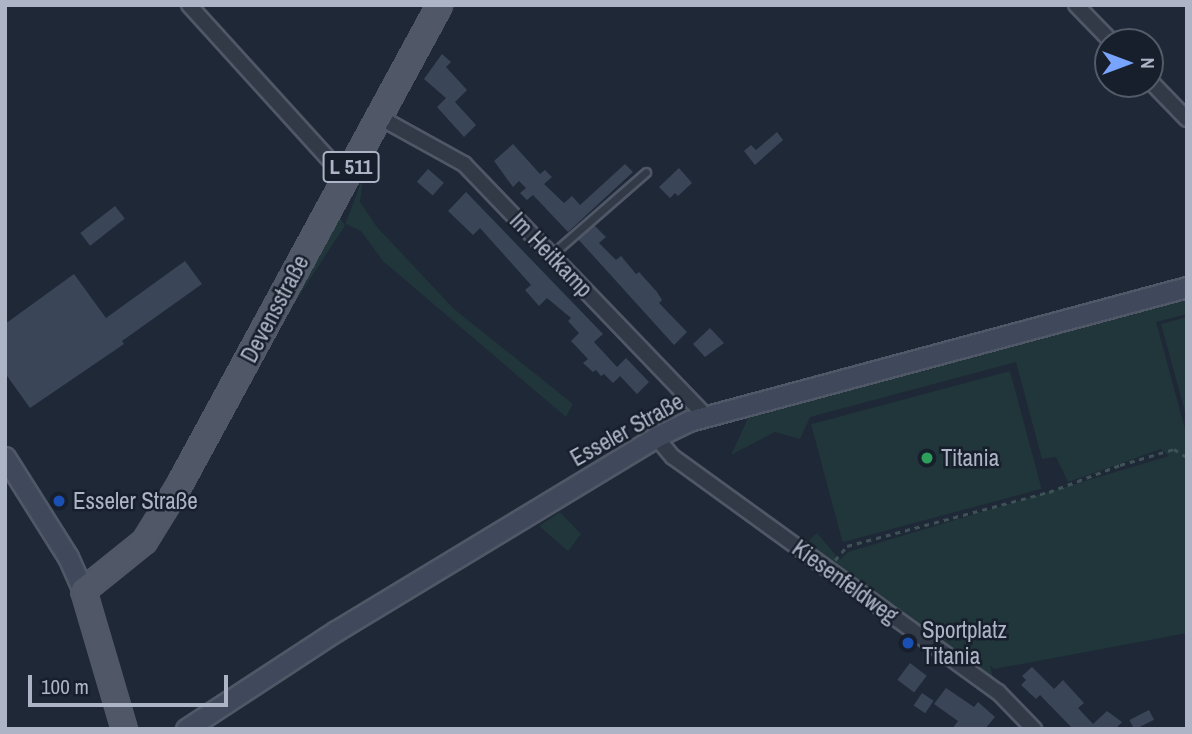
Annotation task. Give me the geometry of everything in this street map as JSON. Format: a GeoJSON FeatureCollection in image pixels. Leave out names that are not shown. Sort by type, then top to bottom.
{"type":"FeatureCollection","features":[{"type":"Feature","properties":{"kind":"main road","name":"Devensstraße"},"geometry":{"type":"LineString","coordinates":[[83,590],[144,541],[178,486],[439,5]]}},
{"type":"Feature","properties":{"kind":"main road","name":"Esseler Straße"},"geometry":{"type":"LineString","coordinates":[[186,729],[336,631],[656,437],[705,415],[1187,287]]}},
{"type":"Feature","properties":{"kind":"main road"},"geometry":{"type":"LineString","coordinates":[[5,457],[68,557],[83,590],[124,729]]}},
{"type":"Feature","properties":{"kind":"street"},"geometry":{"type":"LineString","coordinates":[[189,5],[345,177]]}},
{"type":"Feature","properties":{"kind":"street"},"geometry":{"type":"LineString","coordinates":[[1076,5],[1098,28]]}},
{"type":"Feature","properties":{"kind":"street"},"geometry":{"type":"LineString","coordinates":[[1164,96],[1187,119]]}},
{"type":"Feature","properties":{"kind":"street","name":"Im Heitkamp"},"geometry":{"type":"LineString","coordinates":[[379,117],[464,164],[705,415]]}},
{"type":"Feature","properties":{"kind":"street","name":"Kiesenfeldweg"},"geometry":{"type":"LineString","coordinates":[[656,437],[673,457],[998,692],[1034,729]]}},
{"type":"Feature","properties":{"kind":"lane"},"geometry":{"type":"LineString","coordinates":[[551,255],[646,172]]}},
{"type":"Feature","properties":{"kind":"path"},"geometry":{"type":"LineString","coordinates":[[827,569],[847,546],[1049,492],[1120,465],[1174,449],[1187,457]]}},
{"type":"Feature","properties":{"kind":"green space"},"geometry":{"type":"Polygon","coordinates":[[[363,177],[360,202],[376,226],[454,309],[573,404],[566,417],[383,261],[361,231],[346,224],[293,305],[254,376],[252,370],[338,216],[345,225],[363,177]]]}},
{"type":"Feature","properties":{"kind":"green space"},"geometry":{"type":"Polygon","coordinates":[[[1187,295],[1187,314],[1156,322],[1187,436],[1187,633],[994,669],[990,665],[993,678],[978,673],[804,545],[817,533],[840,560],[848,552],[1169,456],[1161,449],[1068,482],[1056,457],[1042,459],[1016,362],[810,417],[800,439],[775,432],[731,455],[749,416],[842,392],[843,386],[1187,295]]]}},
{"type":"Feature","properties":{"kind":"green space"},"geometry":{"type":"Polygon","coordinates":[[[1187,317],[1187,419],[1161,324],[1187,317]]]}},
{"type":"Feature","properties":{"kind":"green space","name":"Titania"},"geometry":{"type":"Polygon","coordinates":[[[1010,371],[1042,489],[843,542],[811,424],[1010,371]]]}},
{"type":"Feature","properties":{"kind":"green space"},"geometry":{"type":"Polygon","coordinates":[[[560,512],[581,534],[568,551],[539,526],[560,512]]]}},
{"type":"Feature","properties":{"kind":"building"},"geometry":{"type":"Polygon","coordinates":[[[442,54],[451,62],[446,67],[467,90],[455,102],[476,125],[464,137],[437,107],[446,98],[424,79],[442,54]]]}},
{"type":"Feature","properties":{"kind":"building"},"geometry":{"type":"Polygon","coordinates":[[[777,132],[783,140],[755,165],[744,151],[751,145],[756,150],[777,132]]]}},
{"type":"Feature","properties":{"kind":"building"},"geometry":{"type":"Polygon","coordinates":[[[513,144],[540,174],[545,170],[552,177],[544,184],[564,203],[572,196],[580,205],[625,164],[633,172],[568,232],[533,195],[527,200],[520,193],[526,188],[519,181],[513,187],[494,161],[513,144]]]}},
{"type":"Feature","properties":{"kind":"building"},"geometry":{"type":"Polygon","coordinates":[[[679,168],[692,183],[678,196],[675,193],[670,198],[659,187],[679,168]]]}},
{"type":"Feature","properties":{"kind":"building"},"geometry":{"type":"Polygon","coordinates":[[[428,169],[444,183],[433,196],[417,182],[428,169]]]}},
{"type":"Feature","properties":{"kind":"building"},"geometry":{"type":"Polygon","coordinates":[[[466,192],[603,334],[594,342],[617,367],[626,358],[649,382],[637,394],[620,376],[613,383],[604,374],[601,376],[596,370],[593,372],[583,363],[588,359],[571,341],[579,333],[568,321],[571,318],[547,298],[539,306],[525,290],[531,285],[480,228],[473,235],[448,211],[466,192]]]}},
{"type":"Feature","properties":{"kind":"building"},"geometry":{"type":"Polygon","coordinates":[[[115,206],[125,219],[90,246],[80,233],[115,206]]]}},
{"type":"Feature","properties":{"kind":"building"},"geometry":{"type":"Polygon","coordinates":[[[594,225],[606,237],[599,243],[616,260],[621,256],[636,274],[639,272],[657,292],[662,300],[659,303],[687,332],[674,345],[578,239],[594,225]]]}},
{"type":"Feature","properties":{"kind":"building"},"geometry":{"type":"Polygon","coordinates":[[[185,261],[202,284],[122,341],[124,344],[30,408],[5,373],[5,324],[74,274],[106,318],[185,261]]]}},
{"type":"Feature","properties":{"kind":"building"},"geometry":{"type":"Polygon","coordinates":[[[710,328],[724,343],[705,357],[693,344],[710,328]]]}},
{"type":"Feature","properties":{"kind":"building"},"geometry":{"type":"Polygon","coordinates":[[[910,663],[927,676],[914,692],[897,680],[910,663]]]}},
{"type":"Feature","properties":{"kind":"building"},"geometry":{"type":"Polygon","coordinates":[[[1032,667],[1054,689],[1063,680],[1084,703],[1078,708],[1093,724],[1107,711],[1122,722],[1115,729],[1073,729],[1040,695],[1036,699],[1021,685],[1026,680],[1022,676],[1032,667]]]}},
{"type":"Feature","properties":{"kind":"building"},"geometry":{"type":"Polygon","coordinates":[[[946,688],[974,707],[978,702],[995,717],[985,729],[952,729],[958,721],[934,704],[946,688]]]}},
{"type":"Feature","properties":{"kind":"building"},"geometry":{"type":"Polygon","coordinates":[[[922,693],[934,701],[925,713],[914,705],[922,693]]]}},
{"type":"Feature","properties":{"kind":"building"},"geometry":{"type":"Polygon","coordinates":[[[1149,710],[1154,720],[1136,729],[1129,720],[1149,710]]]}},
{"type":"Feature","properties":{"kind":"place","name":"Titania"},"geometry":{"type":"Point","coordinates":[927,458]}},
{"type":"Feature","properties":{"kind":"place","name":"Esseler Straße"},"geometry":{"type":"Point","coordinates":[59,501]}},
{"type":"Feature","properties":{"kind":"place","name":"Sportplatz Titania"},"geometry":{"type":"Point","coordinates":[908,643]}}]}
